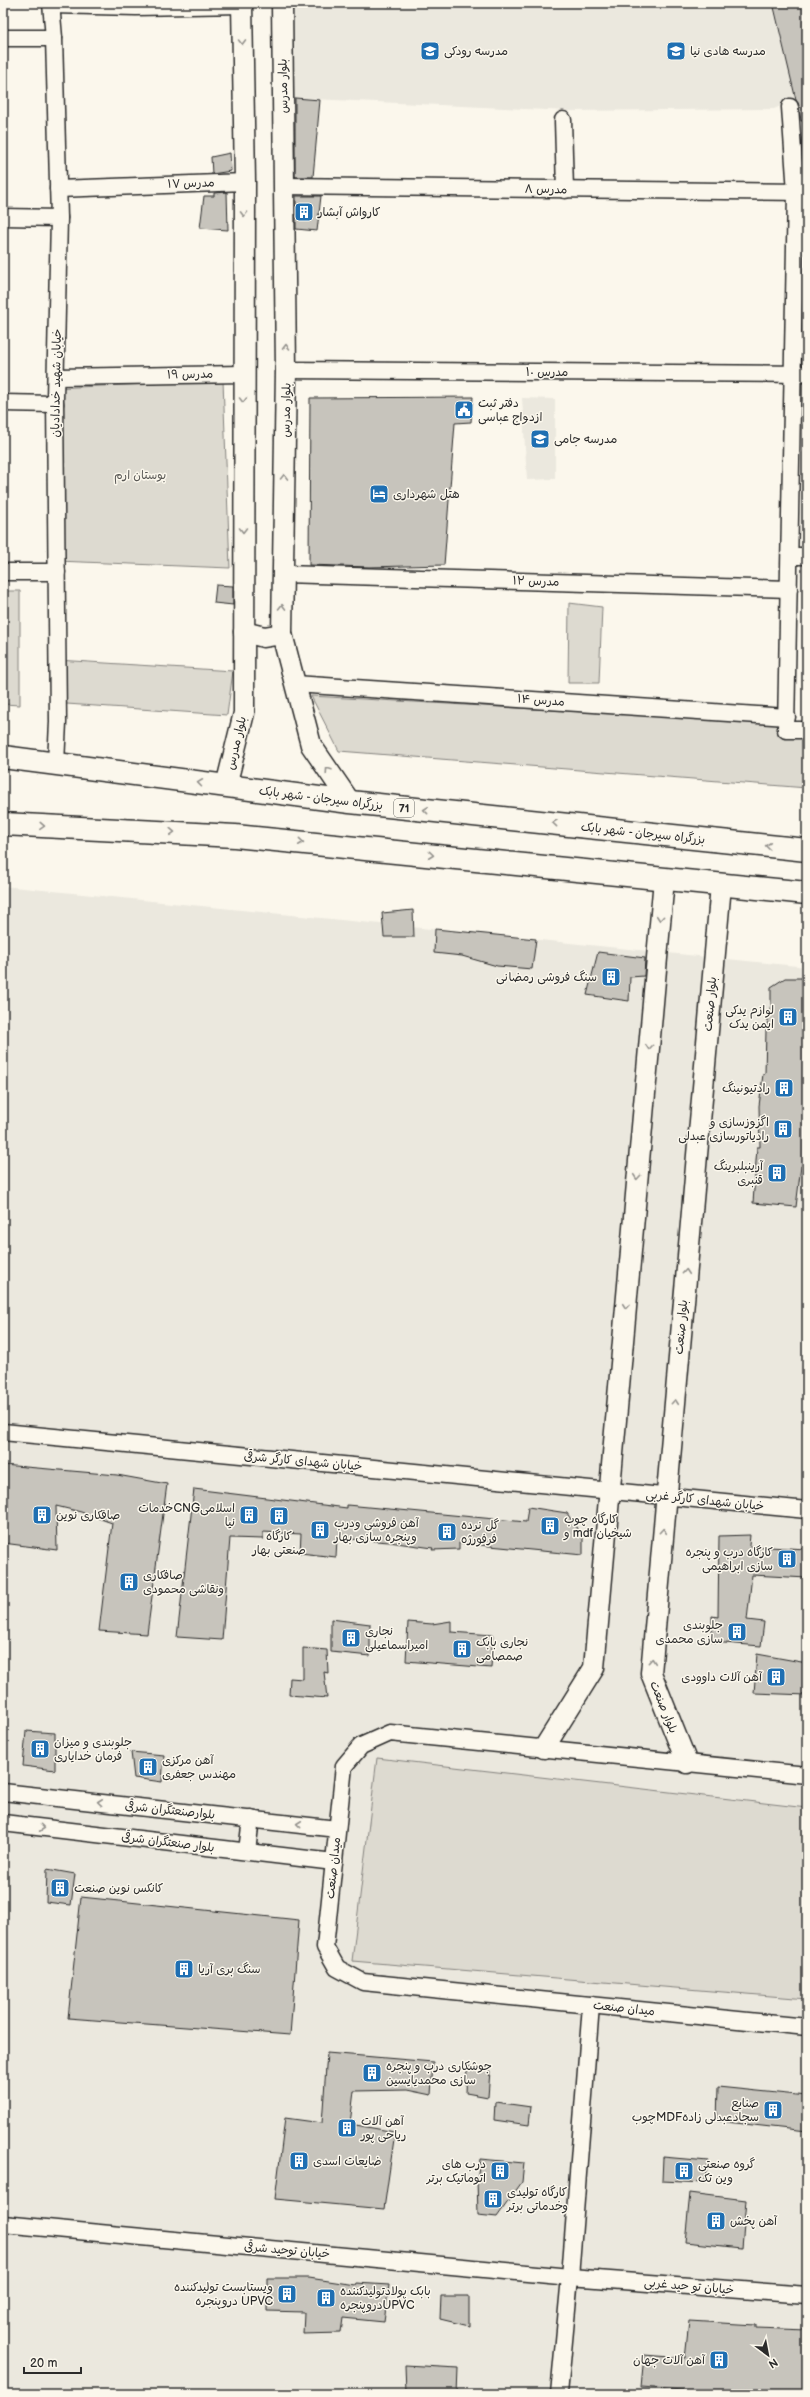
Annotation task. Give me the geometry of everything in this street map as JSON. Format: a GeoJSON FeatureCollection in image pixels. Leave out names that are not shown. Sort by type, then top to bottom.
{"type":"FeatureCollection","features":[{"type":"Feature","properties":{"kind":"highway","name":"بزرگراه سیرجان - شهر بابک"},"geometry":{"type":"LineString","coordinates":[[3,757],[350,802],[807,850]]}},
{"type":"Feature","properties":{"kind":"highway"},"geometry":{"type":"LineString","coordinates":[[3,824],[235,836],[807,893]]}},
{"type":"Feature","properties":{"kind":"street","name":"بلوار مدرس"},"geometry":{"type":"LineString","coordinates":[[282,3],[286,370],[282,634],[311,745],[350,802]]}},
{"type":"Feature","properties":{"kind":"street"},"geometry":{"type":"LineString","coordinates":[[51,4],[136,8],[242,4]]}},
{"type":"Feature","properties":{"kind":"street","name":"خیابان شهید خدادادیان"},"geometry":{"type":"LineString","coordinates":[[51,4],[54,38],[59,218],[55,404],[57,572],[56,763]]}},
{"type":"Feature","properties":{"kind":"street","name":"بلوار مدرس"},"geometry":{"type":"LineString","coordinates":[[226,786],[244,713],[244,182],[242,4]]}},
{"type":"Feature","properties":{"kind":"street"},"geometry":{"type":"LineString","coordinates":[[3,38],[54,38]]}},
{"type":"Feature","properties":{"kind":"street"},"geometry":{"type":"LineString","coordinates":[[786,724],[790,556],[800,374],[801,192],[790,107]]}},
{"type":"Feature","properties":{"kind":"street"},"geometry":{"type":"LineString","coordinates":[[563,120],[565,190]]}},
{"type":"Feature","properties":{"kind":"street","name":"مدرس ۱۷"},"geometry":{"type":"LineString","coordinates":[[58,189],[244,182]]}},
{"type":"Feature","properties":{"kind":"street","name":"مدرس ۸"},"geometry":{"type":"LineString","coordinates":[[284,186],[801,192]]}},
{"type":"Feature","properties":{"kind":"street"},"geometry":{"type":"LineString","coordinates":[[3,217],[59,218]]}},
{"type":"Feature","properties":{"kind":"street","name":"مدرس ۱۰"},"geometry":{"type":"LineString","coordinates":[[286,370],[800,374]]}},
{"type":"Feature","properties":{"kind":"street","name":"مدرس ۱۹"},"geometry":{"type":"LineString","coordinates":[[56,376],[243,374]]}},
{"type":"Feature","properties":{"kind":"street"},"geometry":{"type":"LineString","coordinates":[[3,404],[55,404]]}},
{"type":"Feature","properties":{"kind":"street"},"geometry":{"type":"LineString","coordinates":[[790,556],[807,556]]}},
{"type":"Feature","properties":{"kind":"street"},"geometry":{"type":"LineString","coordinates":[[3,572],[57,572]]}},
{"type":"Feature","properties":{"kind":"street","name":"مدرس ۱۲"},"geometry":{"type":"LineString","coordinates":[[283,574],[789,589]]}},
{"type":"Feature","properties":{"kind":"street"},"geometry":{"type":"LineString","coordinates":[[244,632],[264,638],[282,634]]}},
{"type":"Feature","properties":{"kind":"street","name":"مدرس ۱۴"},"geometry":{"type":"LineString","coordinates":[[295,684],[786,724],[807,730]]}},
{"type":"Feature","properties":{"kind":"street"},"geometry":{"type":"LineString","coordinates":[[544,1748],[594,1668],[606,1490],[664,879]]}},
{"type":"Feature","properties":{"kind":"street","name":"بلوار صنعت"},"geometry":{"type":"LineString","coordinates":[[687,1763],[651,1673],[721,885]]}},
{"type":"Feature","properties":{"kind":"street","name":"خیابان شهدای کارگر شرقی"},"geometry":{"type":"LineString","coordinates":[[3,1432],[606,1490]]}},
{"type":"Feature","properties":{"kind":"street","name":"خیابان شهدای کارگر غربی"},"geometry":{"type":"LineString","coordinates":[[606,1490],[807,1510]]}},
{"type":"Feature","properties":{"kind":"street","name":"میدان صنعت"},"geometry":{"type":"LineString","coordinates":[[807,1775],[390,1733],[362,1746],[344,1766],[325,1947],[337,1968],[363,1982],[807,2027]]}},
{"type":"Feature","properties":{"kind":"street","name":"بلوارصنعتگران شرقی"},"geometry":{"type":"LineString","coordinates":[[3,1792],[337,1829]]}},
{"type":"Feature","properties":{"kind":"street"},"geometry":{"type":"LineString","coordinates":[[246,1851],[251,1819]]}},
{"type":"Feature","properties":{"kind":"street","name":"بلوار صنعتگران شرقی"},"geometry":{"type":"LineString","coordinates":[[3,1823],[334,1862]]}},
{"type":"Feature","properties":{"kind":"street"},"geometry":{"type":"LineString","coordinates":[[559,2394],[570,2276],[591,2005]]}},
{"type":"Feature","properties":{"kind":"street","name":"خیابان توحید شرقی"},"geometry":{"type":"LineString","coordinates":[[3,2224],[570,2276]]}},
{"type":"Feature","properties":{"kind":"street","name":"خیابان تو حید غربی"},"geometry":{"type":"LineString","coordinates":[[570,2276],[807,2295]]}},
{"type":"Feature","properties":{"kind":"shaded area"},"geometry":{"type":"Polygon","coordinates":[[[292,3],[772,3],[796,99],[774,109],[569,111],[291,98],[292,3]]]}},
{"type":"Feature","properties":{"kind":"shaded area","name":"مدرسه جامی"},"geometry":{"type":"Polygon","coordinates":[[[522,398],[555,399],[555,479],[527,480],[522,398]]]}},
{"type":"Feature","properties":{"kind":"shaded area"},"geometry":{"type":"Polygon","coordinates":[[[3,886],[807,967],[807,2394],[3,2394],[3,886]]]}},
{"type":"Feature","properties":{"kind":"green space","name":"بوستان ارم"},"geometry":{"type":"Polygon","coordinates":[[[223,381],[230,568],[57,561],[52,388],[223,381]]]}},
{"type":"Feature","properties":{"kind":"green space"},"geometry":{"type":"Polygon","coordinates":[[[3,591],[20,591],[20,705],[3,704],[3,591]]]}},
{"type":"Feature","properties":{"kind":"green space"},"geometry":{"type":"Polygon","coordinates":[[[569,603],[602,607],[599,683],[568,683],[569,603]]]}},
{"type":"Feature","properties":{"kind":"green space"},"geometry":{"type":"Polygon","coordinates":[[[57,660],[233,671],[227,715],[52,703],[57,660]]]}},
{"type":"Feature","properties":{"kind":"green space"},"geometry":{"type":"Polygon","coordinates":[[[311,696],[807,725],[807,788],[339,751],[311,696]]]}},
{"type":"Feature","properties":{"kind":"green space"},"geometry":{"type":"Polygon","coordinates":[[[377,1758],[807,1808],[807,1999],[352,1961],[377,1758]]]}},
{"type":"Feature","properties":{"kind":"building"},"geometry":{"type":"Polygon","coordinates":[[[773,3],[807,3],[807,120],[801,121],[799,106],[796,100],[773,3]]]}},
{"type":"Feature","properties":{"kind":"building"},"geometry":{"type":"Polygon","coordinates":[[[295,98],[320,100],[313,177],[295,177],[295,98]]]}},
{"type":"Feature","properties":{"kind":"building"},"geometry":{"type":"Polygon","coordinates":[[[230,153],[231,171],[212,174],[211,157],[230,153]]]}},
{"type":"Feature","properties":{"kind":"building"},"geometry":{"type":"Polygon","coordinates":[[[227,192],[228,230],[200,228],[204,196],[214,196],[214,193],[227,192]]]}},
{"type":"Feature","properties":{"kind":"building","name":"کارواش آبشار"},"geometry":{"type":"Polygon","coordinates":[[[296,196],[321,196],[317,231],[296,229],[296,196]]]}},
{"type":"Feature","properties":{"kind":"building","name":"هتل شهرداری"},"geometry":{"type":"Polygon","coordinates":[[[473,397],[471,422],[455,423],[444,565],[369,567],[309,565],[310,398],[473,397]]]}},
{"type":"Feature","properties":{"kind":"building"},"geometry":{"type":"Polygon","coordinates":[[[216,585],[233,586],[233,605],[214,603],[216,585]]]}},
{"type":"Feature","properties":{"kind":"building"},"geometry":{"type":"Polygon","coordinates":[[[413,910],[414,937],[384,937],[382,913],[413,910]]]}},
{"type":"Feature","properties":{"kind":"building"},"geometry":{"type":"Polygon","coordinates":[[[435,929],[536,939],[532,969],[497,966],[462,956],[434,953],[435,929]]]}},
{"type":"Feature","properties":{"kind":"building","name":"سنگ فروشی رمضانی"},"geometry":{"type":"Polygon","coordinates":[[[598,952],[645,958],[644,976],[630,977],[629,1001],[587,995],[598,952]]]}},
{"type":"Feature","properties":{"kind":"building"},"geometry":{"type":"Polygon","coordinates":[[[785,978],[807,978],[807,1100],[805,1121],[807,1121],[807,1166],[801,1166],[796,1207],[753,1203],[757,1147],[760,1147],[759,1106],[763,1074],[765,1074],[766,1030],[771,1003],[771,987],[785,978]]]}},
{"type":"Feature","properties":{"kind":"building"},"geometry":{"type":"Polygon","coordinates":[[[3,1465],[117,1475],[167,1484],[147,1634],[99,1631],[112,1523],[81,1512],[56,1506],[57,1550],[3,1543],[3,1465]]]}},
{"type":"Feature","properties":{"kind":"building"},"geometry":{"type":"Polygon","coordinates":[[[194,1489],[347,1508],[347,1505],[526,1522],[528,1507],[567,1513],[583,1538],[583,1555],[459,1543],[459,1549],[432,1550],[433,1548],[389,1542],[337,1538],[336,1557],[300,1553],[301,1534],[263,1532],[263,1539],[230,1538],[222,1640],[177,1637],[194,1489]]]}},
{"type":"Feature","properties":{"kind":"building"},"geometry":{"type":"Polygon","coordinates":[[[750,1535],[749,1546],[807,1549],[807,1578],[752,1575],[747,1620],[764,1622],[761,1646],[712,1642],[712,1616],[718,1617],[719,1536],[750,1535]]]}},
{"type":"Feature","properties":{"kind":"building","name":"نجاری امیراسماعیلی"},"geometry":{"type":"Polygon","coordinates":[[[331,1619],[370,1624],[370,1656],[331,1652],[331,1619]]]}},
{"type":"Feature","properties":{"kind":"building"},"geometry":{"type":"Polygon","coordinates":[[[451,1621],[451,1632],[493,1635],[491,1668],[406,1661],[408,1622],[432,1624],[451,1621]]]}},
{"type":"Feature","properties":{"kind":"building"},"geometry":{"type":"Polygon","coordinates":[[[303,1648],[327,1650],[328,1673],[324,1672],[327,1698],[289,1695],[290,1678],[303,1679],[303,1648]]]}},
{"type":"Feature","properties":{"kind":"building","name":"آهن آلات داوودی"},"geometry":{"type":"Polygon","coordinates":[[[757,1654],[807,1663],[807,1695],[754,1693],[757,1654]]]}},
{"type":"Feature","properties":{"kind":"building","name":"جلوبندی و میزان فرمان خدایاری"},"geometry":{"type":"Polygon","coordinates":[[[26,1731],[55,1733],[55,1770],[23,1766],[26,1731]]]}},
{"type":"Feature","properties":{"kind":"building","name":"آهن مرکزی مهندس جعفری"},"geometry":{"type":"Polygon","coordinates":[[[131,1752],[164,1755],[162,1782],[134,1778],[131,1752]]]}},
{"type":"Feature","properties":{"kind":"building","name":"کانکس نوین صنعت"},"geometry":{"type":"Polygon","coordinates":[[[47,1869],[75,1874],[71,1905],[46,1902],[47,1869]]]}},
{"type":"Feature","properties":{"kind":"building","name":"سنگ بری آریا"},"geometry":{"type":"Polygon","coordinates":[[[81,1897],[299,1920],[290,2035],[68,2018],[81,1897]]]}},
{"type":"Feature","properties":{"kind":"building"},"geometry":{"type":"Polygon","coordinates":[[[327,2053],[433,2062],[431,2095],[407,2090],[354,2091],[350,2124],[395,2132],[384,2209],[275,2199],[285,2118],[322,2123],[327,2053]]]}},
{"type":"Feature","properties":{"kind":"building"},"geometry":{"type":"Polygon","coordinates":[[[467,2066],[490,2071],[488,2097],[466,2093],[467,2066]]]}},
{"type":"Feature","properties":{"kind":"building"},"geometry":{"type":"Polygon","coordinates":[[[718,2087],[807,2096],[807,2131],[717,2121],[718,2087]]]}},
{"type":"Feature","properties":{"kind":"building"},"geometry":{"type":"Polygon","coordinates":[[[495,2102],[531,2107],[529,2125],[494,2120],[495,2102]]]}},
{"type":"Feature","properties":{"kind":"building","name":"گروه صنعتی وین تک"},"geometry":{"type":"Polygon","coordinates":[[[663,2157],[708,2161],[704,2183],[662,2181],[663,2157]]]}},
{"type":"Feature","properties":{"kind":"building"},"geometry":{"type":"Polygon","coordinates":[[[480,2159],[524,2163],[522,2182],[497,2217],[478,2215],[477,2180],[480,2159]]]}},
{"type":"Feature","properties":{"kind":"building","name":"آهن پخش"},"geometry":{"type":"Polygon","coordinates":[[[690,2193],[746,2200],[742,2248],[685,2242],[690,2193]]]}},
{"type":"Feature","properties":{"kind":"building"},"geometry":{"type":"Polygon","coordinates":[[[267,2278],[309,2278],[355,2285],[356,2283],[389,2285],[384,2322],[343,2318],[341,2333],[303,2334],[304,2312],[267,2311],[267,2278]]]}},
{"type":"Feature","properties":{"kind":"building"},"geometry":{"type":"Polygon","coordinates":[[[441,2296],[469,2296],[469,2326],[440,2319],[441,2296]]]}},
{"type":"Feature","properties":{"kind":"building"},"geometry":{"type":"Polygon","coordinates":[[[689,2321],[756,2325],[756,2328],[807,2330],[807,2394],[681,2394],[682,2390],[641,2387],[644,2355],[685,2358],[689,2321]]]}},
{"type":"Feature","properties":{"kind":"building"},"geometry":{"type":"Polygon","coordinates":[[[405,2365],[458,2368],[457,2394],[406,2394],[405,2365]]]}},
{"type":"Feature","properties":{"kind":"place","name":"مدرسه رودکی"},"geometry":{"type":"Point","coordinates":[430,51]}},
{"type":"Feature","properties":{"kind":"place","name":"مدرسه هادی نیا"},"geometry":{"type":"Point","coordinates":[676,51]}},
{"type":"Feature","properties":{"kind":"place","name":"کارواش آبشار"},"geometry":{"type":"Point","coordinates":[304,212]}},
{"type":"Feature","properties":{"kind":"place","name":"دفتر ثبت ازدواج عباسی"},"geometry":{"type":"Point","coordinates":[464,410]}},
{"type":"Feature","properties":{"kind":"place","name":"مدرسه جامی"},"geometry":{"type":"Point","coordinates":[540,439]}},
{"type":"Feature","properties":{"kind":"place","name":"هتل شهرداری"},"geometry":{"type":"Point","coordinates":[379,494]}},
{"type":"Feature","properties":{"kind":"place","name":"سنگ فروشی رمضانی"},"geometry":{"type":"Point","coordinates":[611,977]}},
{"type":"Feature","properties":{"kind":"place","name":"لوازم یدکی ایمن یدک"},"geometry":{"type":"Point","coordinates":[788,1017]}},
{"type":"Feature","properties":{"kind":"place","name":"رادتیونینگ"},"geometry":{"type":"Point","coordinates":[784,1088]}},
{"type":"Feature","properties":{"kind":"place","name":"اگزوزسازی و رادیاتورسازی عبدلی"},"geometry":{"type":"Point","coordinates":[783,1129]}},
{"type":"Feature","properties":{"kind":"place","name":"آرینبلبرینگ قنبری"},"geometry":{"type":"Point","coordinates":[777,1173]}},
{"type":"Feature","properties":{"kind":"place","name":"صافکاری نوین"},"geometry":{"type":"Point","coordinates":[42,1515]}},
{"type":"Feature","properties":{"kind":"place","name":"خدماتCNGاسلامی نیا"},"geometry":{"type":"Point","coordinates":[249,1515]}},
{"type":"Feature","properties":{"kind":"place","name":"کارگاه صنعتی بهار"},"geometry":{"type":"Point","coordinates":[279,1516]}},
{"type":"Feature","properties":{"kind":"place","name":"کارگاه چوب و mdf شیخیان"},"geometry":{"type":"Point","coordinates":[550,1526]}},
{"type":"Feature","properties":{"kind":"place","name":"آهن فروشی ودرب وپنجره سازی بهار"},"geometry":{"type":"Point","coordinates":[320,1530]}},
{"type":"Feature","properties":{"kind":"place","name":"گل نرده فرفورژه"},"geometry":{"type":"Point","coordinates":[447,1532]}},
{"type":"Feature","properties":{"kind":"place","name":"کارگاه درب و پنجره سازی ابراهیمی"},"geometry":{"type":"Point","coordinates":[787,1559]}},
{"type":"Feature","properties":{"kind":"place","name":"صافکاری ونقاشی محمودی"},"geometry":{"type":"Point","coordinates":[129,1582]}},
{"type":"Feature","properties":{"kind":"place","name":"جلوبندی سازی محمدی"},"geometry":{"type":"Point","coordinates":[737,1632]}},
{"type":"Feature","properties":{"kind":"place","name":"نجاری امیراسماعیلی"},"geometry":{"type":"Point","coordinates":[351,1638]}},
{"type":"Feature","properties":{"kind":"place","name":"نجاری بابک صمصامی"},"geometry":{"type":"Point","coordinates":[462,1649]}},
{"type":"Feature","properties":{"kind":"place","name":"آهن آلات داوودی"},"geometry":{"type":"Point","coordinates":[776,1677]}},
{"type":"Feature","properties":{"kind":"place","name":"جلوبندی و میزان فرمان خدایاری"},"geometry":{"type":"Point","coordinates":[40,1749]}},
{"type":"Feature","properties":{"kind":"place","name":"آهن مرکزی مهندس جعفری"},"geometry":{"type":"Point","coordinates":[148,1767]}},
{"type":"Feature","properties":{"kind":"place","name":"کانکس نوین صنعت"},"geometry":{"type":"Point","coordinates":[60,1888]}},
{"type":"Feature","properties":{"kind":"place","name":"سنگ بری آریا"},"geometry":{"type":"Point","coordinates":[184,1969]}},
{"type":"Feature","properties":{"kind":"place","name":"جوشکاری درب و پنجره سازی محمدیایسین"},"geometry":{"type":"Point","coordinates":[372,2073]}},
{"type":"Feature","properties":{"kind":"place","name":"صنایع چوبMDFسجادعبدلی زاده"},"geometry":{"type":"Point","coordinates":[773,2110]}},
{"type":"Feature","properties":{"kind":"place","name":"آهن آلات ریاحی پور"},"geometry":{"type":"Point","coordinates":[347,2128]}},
{"type":"Feature","properties":{"kind":"place","name":"ضایعات اسدی"},"geometry":{"type":"Point","coordinates":[299,2161]}},
{"type":"Feature","properties":{"kind":"place","name":"درب های اتوماتیک برتر"},"geometry":{"type":"Point","coordinates":[500,2171]}},
{"type":"Feature","properties":{"kind":"place","name":"گروه صنعتی وین تک"},"geometry":{"type":"Point","coordinates":[684,2171]}},
{"type":"Feature","properties":{"kind":"place","name":"کارگاه تولیدی وخدماتی برتر"},"geometry":{"type":"Point","coordinates":[493,2199]}},
{"type":"Feature","properties":{"kind":"place","name":"آهن پخش"},"geometry":{"type":"Point","coordinates":[716,2221]}},
{"type":"Feature","properties":{"kind":"place","name":"ویستابست تولیدکننده دروپنجره UPVC"},"geometry":{"type":"Point","coordinates":[287,2294]}},
{"type":"Feature","properties":{"kind":"place","name":"بابک پولادتولیدکننده دروپنجرهUPVC"},"geometry":{"type":"Point","coordinates":[326,2298]}},
{"type":"Feature","properties":{"kind":"place","name":"آهن آلات جهان"},"geometry":{"type":"Point","coordinates":[719,2360]}}]}
